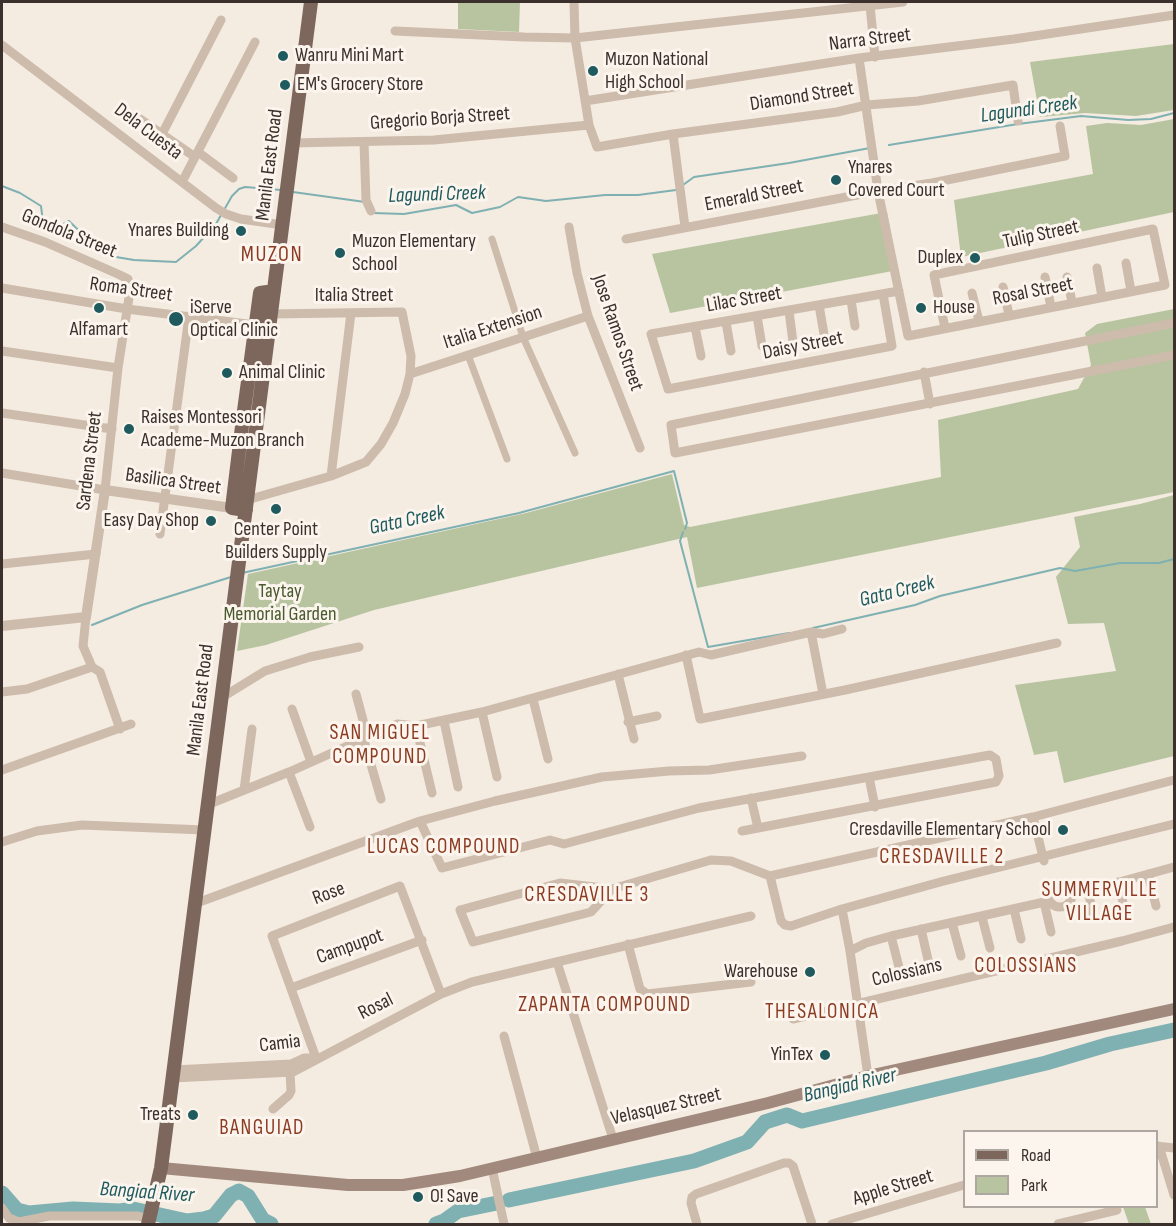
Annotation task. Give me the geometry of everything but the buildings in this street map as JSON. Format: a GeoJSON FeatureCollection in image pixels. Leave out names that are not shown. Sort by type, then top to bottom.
{"type":"FeatureCollection","features":[{"type":"Feature","properties":{"kind":"main road","name":"Manila East Road"},"geometry":{"type":"LineString","coordinates":[[150,1218],[161,1168],[237,576],[242,506],[258,420],[265,322],[260,293],[274,291],[311,2]]}},
{"type":"Feature","properties":{"kind":"main road"},"geometry":{"type":"LineString","coordinates":[[242,506],[243,418],[265,322]]}},
{"type":"Feature","properties":{"kind":"main road"},"geometry":{"type":"LineString","coordinates":[[243,418],[258,420]]}},
{"type":"Feature","properties":{"kind":"main road","name":"Velasquez Street"},"geometry":{"type":"LineString","coordinates":[[161,1168],[348,1185],[403,1185],[460,1176],[868,1076],[1174,1009]]}},
{"type":"Feature","properties":{"kind":"street"},"geometry":{"type":"LineString","coordinates":[[574,2],[575,38],[589,125]]}},
{"type":"Feature","properties":{"kind":"street"},"geometry":{"type":"LineString","coordinates":[[395,31],[524,38],[575,38],[903,2]]}},
{"type":"Feature","properties":{"kind":"street"},"geometry":{"type":"LineString","coordinates":[[870,5],[875,57]]}},
{"type":"Feature","properties":{"kind":"street","name":"Narra Street"},"geometry":{"type":"LineString","coordinates":[[585,101],[859,58],[1014,39],[1174,15]]}},
{"type":"Feature","properties":{"kind":"street"},"geometry":{"type":"LineString","coordinates":[[162,134],[221,20]]}},
{"type":"Feature","properties":{"kind":"street"},"geometry":{"type":"LineString","coordinates":[[182,182],[255,42]]}},
{"type":"Feature","properties":{"kind":"street","name":"Dela Cuesta"},"geometry":{"type":"LineString","coordinates":[[2,45],[216,208],[241,219],[283,225]]}},
{"type":"Feature","properties":{"kind":"street"},"geometry":{"type":"LineString","coordinates":[[859,58],[878,191],[899,291]]}},
{"type":"Feature","properties":{"kind":"street","name":"Diamond Street"},"geometry":{"type":"LineString","coordinates":[[589,125],[597,147],[673,134],[837,112],[867,105],[918,101],[1013,85],[1018,121]]}},
{"type":"Feature","properties":{"kind":"street"},"geometry":{"type":"LineString","coordinates":[[140,119],[233,178]]}},
{"type":"Feature","properties":{"kind":"street","name":"Gregorio Borja Street"},"geometry":{"type":"LineString","coordinates":[[292,143],[434,140],[589,125]]}},
{"type":"Feature","properties":{"kind":"street","name":"Emerald Street"},"geometry":{"type":"LineString","coordinates":[[626,239],[878,191],[932,183],[1065,156],[1060,126]]}},
{"type":"Feature","properties":{"kind":"street"},"geometry":{"type":"LineString","coordinates":[[673,134],[685,227]]}},
{"type":"Feature","properties":{"kind":"street"},"geometry":{"type":"LineString","coordinates":[[364,142],[366,200],[370,211]]}},
{"type":"Feature","properties":{"kind":"street","name":"Gondola Street"},"geometry":{"type":"LineString","coordinates":[[2,226],[45,242],[128,279],[130,291],[128,309]]}},
{"type":"Feature","properties":{"kind":"street","name":"Jose Ramos Street"},"geometry":{"type":"LineString","coordinates":[[569,227],[588,316],[640,448]]}},
{"type":"Feature","properties":{"kind":"street","name":"Tulip Street"},"geometry":{"type":"LineString","coordinates":[[945,328],[934,276],[1153,229],[1165,285]]}},
{"type":"Feature","properties":{"kind":"street"},"geometry":{"type":"LineString","coordinates":[[492,239],[523,337],[575,453]]}},
{"type":"Feature","properties":{"kind":"street"},"geometry":{"type":"LineString","coordinates":[[1126,263],[1131,291]]}},
{"type":"Feature","properties":{"kind":"street"},"geometry":{"type":"LineString","coordinates":[[1097,268],[1102,297]]}},
{"type":"Feature","properties":{"kind":"street"},"geometry":{"type":"LineString","coordinates":[[1046,277],[1052,307]]}},
{"type":"Feature","properties":{"kind":"street"},"geometry":{"type":"LineString","coordinates":[[1067,277],[1072,302]]}},
{"type":"Feature","properties":{"kind":"street","name":"Rosal Street"},"geometry":{"type":"LineString","coordinates":[[899,291],[908,336],[1165,285]]}},
{"type":"Feature","properties":{"kind":"street"},"geometry":{"type":"LineString","coordinates":[[1003,286],[1009,315]]}},
{"type":"Feature","properties":{"kind":"street","name":"Roma Street"},"geometry":{"type":"LineString","coordinates":[[2,288],[128,309],[265,322]]}},
{"type":"Feature","properties":{"kind":"street","name":"Lilac Street"},"geometry":{"type":"LineString","coordinates":[[668,389],[651,334],[899,291]]}},
{"type":"Feature","properties":{"kind":"street"},"geometry":{"type":"LineString","coordinates":[[972,293],[979,321]]}},
{"type":"Feature","properties":{"kind":"street","name":"Daisy Street"},"geometry":{"type":"LineString","coordinates":[[668,389],[892,346],[883,294]]}},
{"type":"Feature","properties":{"kind":"street"},"geometry":{"type":"LineString","coordinates":[[851,300],[855,326]]}},
{"type":"Feature","properties":{"kind":"street"},"geometry":{"type":"LineString","coordinates":[[819,305],[825,340]]}},
{"type":"Feature","properties":{"kind":"street","name":"Sardena Street"},"geometry":{"type":"LineString","coordinates":[[86,617],[105,490],[118,368],[128,309]]}},
{"type":"Feature","properties":{"kind":"street"},"geometry":{"type":"LineString","coordinates":[[789,310],[793,342]]}},
{"type":"Feature","properties":{"kind":"street","name":"Italia Street"},"geometry":{"type":"LineString","coordinates":[[242,506],[366,462],[381,444],[393,423],[405,394],[410,374],[411,356],[402,312],[351,313],[265,322]]}},
{"type":"Feature","properties":{"kind":"street"},"geometry":{"type":"LineString","coordinates":[[331,476],[351,313]]}},
{"type":"Feature","properties":{"kind":"street"},"geometry":{"type":"LineString","coordinates":[[160,534],[189,316]]}},
{"type":"Feature","properties":{"kind":"street","name":"Italia Extension"},"geometry":{"type":"LineString","coordinates":[[410,374],[588,316]]}},
{"type":"Feature","properties":{"kind":"street"},"geometry":{"type":"LineString","coordinates":[[757,316],[762,346]]}},
{"type":"Feature","properties":{"kind":"street"},"geometry":{"type":"LineString","coordinates":[[726,322],[731,351]]}},
{"type":"Feature","properties":{"kind":"street"},"geometry":{"type":"LineString","coordinates":[[1174,323],[671,425],[675,453],[1174,355]]}},
{"type":"Feature","properties":{"kind":"street"},"geometry":{"type":"LineString","coordinates":[[696,327],[701,356]]}},
{"type":"Feature","properties":{"kind":"street"},"geometry":{"type":"LineString","coordinates":[[2,351],[118,368]]}},
{"type":"Feature","properties":{"kind":"street"},"geometry":{"type":"LineString","coordinates":[[468,355],[507,459]]}},
{"type":"Feature","properties":{"kind":"street"},"geometry":{"type":"LineString","coordinates":[[924,372],[930,404]]}},
{"type":"Feature","properties":{"kind":"street"},"geometry":{"type":"LineString","coordinates":[[2,413],[112,429]]}},
{"type":"Feature","properties":{"kind":"street","name":"Basilica Street"},"geometry":{"type":"LineString","coordinates":[[2,473],[105,490],[242,506]]}},
{"type":"Feature","properties":{"kind":"street"},"geometry":{"type":"LineString","coordinates":[[2,564],[96,554]]}},
{"type":"Feature","properties":{"kind":"street"},"geometry":{"type":"LineString","coordinates":[[2,626],[86,617],[83,646],[92,667],[100,672],[120,729]]}},
{"type":"Feature","properties":{"kind":"street"},"geometry":{"type":"LineString","coordinates":[[207,805],[289,772],[365,736],[397,724],[416,726],[482,712],[699,652],[711,655],[811,632],[823,634],[842,629]]}},
{"type":"Feature","properties":{"kind":"street"},"geometry":{"type":"LineString","coordinates":[[811,632],[823,694]]}},
{"type":"Feature","properties":{"kind":"street"},"geometry":{"type":"LineString","coordinates":[[686,655],[700,719],[1057,644]]}},
{"type":"Feature","properties":{"kind":"street"},"geometry":{"type":"LineString","coordinates":[[221,698],[265,671],[310,657],[359,646]]}},
{"type":"Feature","properties":{"kind":"street"},"geometry":{"type":"LineString","coordinates":[[2,692],[27,689],[92,667]]}},
{"type":"Feature","properties":{"kind":"street"},"geometry":{"type":"LineString","coordinates":[[618,674],[633,740]]}},
{"type":"Feature","properties":{"kind":"street"},"geometry":{"type":"LineString","coordinates":[[356,693],[381,799]]}},
{"type":"Feature","properties":{"kind":"street"},"geometry":{"type":"LineString","coordinates":[[534,699],[548,759]]}},
{"type":"Feature","properties":{"kind":"street"},"geometry":{"type":"LineString","coordinates":[[292,709],[311,762]]}},
{"type":"Feature","properties":{"kind":"street"},"geometry":{"type":"LineString","coordinates":[[482,712],[497,777]]}},
{"type":"Feature","properties":{"kind":"street"},"geometry":{"type":"LineString","coordinates":[[628,722],[657,716]]}},
{"type":"Feature","properties":{"kind":"street"},"geometry":{"type":"LineString","coordinates":[[444,721],[458,787]]}},
{"type":"Feature","properties":{"kind":"street"},"geometry":{"type":"LineString","coordinates":[[2,770],[131,724]]}},
{"type":"Feature","properties":{"kind":"street"},"geometry":{"type":"LineString","coordinates":[[416,726],[432,794]]}},
{"type":"Feature","properties":{"kind":"street"},"geometry":{"type":"LineString","coordinates":[[244,790],[252,729]]}},
{"type":"Feature","properties":{"kind":"street"},"geometry":{"type":"LineString","coordinates":[[420,821],[442,868],[550,840],[564,844],[699,808],[990,754],[996,759],[999,776],[996,783],[742,831]]}},
{"type":"Feature","properties":{"kind":"street"},"geometry":{"type":"LineString","coordinates":[[194,904],[420,821],[495,801],[602,777],[709,770],[802,756]]}},
{"type":"Feature","properties":{"kind":"street"},"geometry":{"type":"LineString","coordinates":[[289,772],[310,827]]}},
{"type":"Feature","properties":{"kind":"street"},"geometry":{"type":"LineString","coordinates":[[869,777],[875,807]]}},
{"type":"Feature","properties":{"kind":"street"},"geometry":{"type":"LineString","coordinates":[[612,889],[591,912],[473,942],[460,910],[560,883],[612,889],[711,860],[731,861],[770,876],[1033,817],[1174,780]]}},
{"type":"Feature","properties":{"kind":"street"},"geometry":{"type":"LineString","coordinates":[[751,798],[758,828]]}},
{"type":"Feature","properties":{"kind":"street"},"geometry":{"type":"LineString","coordinates":[[1033,817],[1044,860]]}},
{"type":"Feature","properties":{"kind":"street"},"geometry":{"type":"LineString","coordinates":[[770,876],[781,921],[791,926],[842,909],[944,881],[1044,860],[1174,824]]}},
{"type":"Feature","properties":{"kind":"street"},"geometry":{"type":"LineString","coordinates":[[2,842],[37,831],[82,825],[204,830]]}},
{"type":"Feature","properties":{"kind":"street"},"geometry":{"type":"LineString","coordinates":[[1072,895],[1174,867]]}},
{"type":"Feature","properties":{"kind":"street"},"geometry":{"type":"LineString","coordinates":[[1148,874],[1156,906]]}},
{"type":"Feature","properties":{"kind":"street"},"geometry":{"type":"LineString","coordinates":[[1118,882],[1126,915]]}},
{"type":"Feature","properties":{"kind":"street"},"geometry":{"type":"LineString","coordinates":[[850,951],[866,943],[891,936],[1047,902],[1064,907],[1070,902],[1072,895],[1066,885],[1058,884],[1050,889],[1047,902],[1051,932]]}},
{"type":"Feature","properties":{"kind":"street","name":"Rose"},"geometry":{"type":"LineString","coordinates":[[291,988],[272,936],[400,886],[422,940]]}},
{"type":"Feature","properties":{"kind":"street"},"geometry":{"type":"LineString","coordinates":[[1088,890],[1093,915]]}},
{"type":"Feature","properties":{"kind":"street"},"geometry":{"type":"LineString","coordinates":[[842,909],[868,1076]]}},
{"type":"Feature","properties":{"kind":"street"},"geometry":{"type":"LineString","coordinates":[[1014,909],[1021,939]]}},
{"type":"Feature","properties":{"kind":"street","name":"Rosal"},"geometry":{"type":"LineString","coordinates":[[316,1058],[441,994],[472,982],[751,916]]}},
{"type":"Feature","properties":{"kind":"street"},"geometry":{"type":"LineString","coordinates":[[982,917],[990,948]]}},
{"type":"Feature","properties":{"kind":"street"},"geometry":{"type":"LineString","coordinates":[[952,923],[961,956]]}},
{"type":"Feature","properties":{"kind":"street","name":"Colossians"},"geometry":{"type":"LineString","coordinates":[[858,1002],[1174,927]]}},
{"type":"Feature","properties":{"kind":"street"},"geometry":{"type":"LineString","coordinates":[[921,929],[929,964]]}},
{"type":"Feature","properties":{"kind":"street"},"geometry":{"type":"LineString","coordinates":[[891,936],[900,971]]}},
{"type":"Feature","properties":{"kind":"street"},"geometry":{"type":"LineString","coordinates":[[422,940],[441,994]]}},
{"type":"Feature","properties":{"kind":"street","name":"Campupot"},"geometry":{"type":"LineString","coordinates":[[291,988],[422,940]]}},
{"type":"Feature","properties":{"kind":"street"},"geometry":{"type":"LineString","coordinates":[[628,944],[640,989],[647,994],[751,981]]}},
{"type":"Feature","properties":{"kind":"street"},"geometry":{"type":"LineString","coordinates":[[557,962],[613,1139]]}},
{"type":"Feature","properties":{"kind":"street"},"geometry":{"type":"LineString","coordinates":[[291,988],[316,1058]]}},
{"type":"Feature","properties":{"kind":"street"},"geometry":{"type":"LineString","coordinates":[[794,1018],[858,1002]]}},
{"type":"Feature","properties":{"kind":"street"},"geometry":{"type":"LineString","coordinates":[[504,1035],[537,1158]]}},
{"type":"Feature","properties":{"kind":"street","name":"Camia"},"geometry":{"type":"LineString","coordinates":[[173,1074],[291,1064],[304,1058],[316,1058]]}},
{"type":"Feature","properties":{"kind":"street","name":"Camia"},"geometry":{"type":"LineString","coordinates":[[173,1074],[290,1072],[307,1066],[316,1058]]}},
{"type":"Feature","properties":{"kind":"street"},"geometry":{"type":"LineString","coordinates":[[273,1109],[291,1091],[290,1072]]}},
{"type":"Feature","properties":{"kind":"street"},"geometry":{"type":"LineString","coordinates":[[1174,1148],[1158,1146],[1174,1195]]}},
{"type":"Feature","properties":{"kind":"street"},"geometry":{"type":"LineString","coordinates":[[697,1224],[691,1203],[692,1197],[696,1194],[789,1163],[793,1166],[812,1224]]}},
{"type":"Feature","properties":{"kind":"street"},"geometry":{"type":"LineString","coordinates":[[492,1168],[504,1224]]}},
{"type":"Feature","properties":{"kind":"street","name":"Apple Street"},"geometry":{"type":"LineString","coordinates":[[832,1224],[853,1222],[963,1185]]}},
{"type":"Feature","properties":{"kind":"street"},"geometry":{"type":"LineString","coordinates":[[2,1208],[9,1218],[19,1222]]}},
{"type":"Feature","properties":{"kind":"street"},"geometry":{"type":"LineString","coordinates":[[1058,1224],[1092,1221],[1117,1210]]}},
{"type":"Feature","properties":{"kind":"street"},"geometry":{"type":"LineString","coordinates":[[2,1224],[50,1216],[150,1218]]}},
{"type":"Feature","properties":{"kind":"green space"},"geometry":{"type":"Polygon","coordinates":[[[458,2],[520,2],[519,32],[458,29],[458,2]]]}},
{"type":"Feature","properties":{"kind":"green space"},"geometry":{"type":"Polygon","coordinates":[[[1174,44],[1174,110],[1136,116],[1085,113],[1040,117],[1030,62],[1174,44]]]}},
{"type":"Feature","properties":{"kind":"green space"},"geometry":{"type":"Polygon","coordinates":[[[1174,119],[1174,212],[961,257],[954,200],[1093,174],[1086,126],[1107,123],[1141,125],[1174,119]]]}},
{"type":"Feature","properties":{"kind":"green space"},"geometry":{"type":"Polygon","coordinates":[[[887,212],[898,270],[670,313],[652,254],[887,212]]]}},
{"type":"Feature","properties":{"kind":"green space","name":"Taytay Memorial Garden"},"geometry":{"type":"Polygon","coordinates":[[[1174,309],[1174,492],[697,588],[687,537],[374,610],[266,645],[237,651],[248,574],[526,513],[672,474],[684,525],[690,527],[941,477],[938,420],[1078,389],[1091,365],[1085,333],[1097,324],[1174,309]]]}},
{"type":"Feature","properties":{"kind":"green space"},"geometry":{"type":"Polygon","coordinates":[[[1174,495],[1174,756],[1064,783],[1057,751],[1034,755],[1015,685],[1116,671],[1104,623],[1068,624],[1056,577],[1080,547],[1074,517],[1174,495]]]}},
{"type":"Feature","properties":{"kind":"green space"},"geometry":{"type":"Polygon","coordinates":[[[1123,1208],[1145,1208],[1151,1224],[1129,1224],[1123,1208]]]}},
{"type":"Feature","properties":{"kind":"waterway","name":"Lagundi Creek"},"geometry":{"type":"LineString","coordinates":[[889,145],[1081,116],[1128,120],[1151,119],[1174,113]]}},
{"type":"Feature","properties":{"kind":"waterway","name":"Lagundi Creek"},"geometry":{"type":"LineString","coordinates":[[683,185],[694,177],[870,148]]}},
{"type":"Feature","properties":{"kind":"waterway","name":"Lagundi Creek"},"geometry":{"type":"LineString","coordinates":[[2,186],[20,193],[41,206],[43,222],[48,232],[69,221],[99,250],[110,256],[134,260],[176,262],[196,246],[221,215]]}},
{"type":"Feature","properties":{"kind":"waterway","name":"Lagundi Creek"},"geometry":{"type":"LineString","coordinates":[[224,210],[239,189],[245,187],[281,190]]}},
{"type":"Feature","properties":{"kind":"waterway","name":"Lagundi Creek"},"geometry":{"type":"LineString","coordinates":[[373,213],[404,214],[456,205],[472,213],[500,207],[518,197],[546,201],[676,190]]}},
{"type":"Feature","properties":{"kind":"waterway","name":"Lagundi Creek"},"geometry":{"type":"LineString","coordinates":[[293,192],[365,202]]}},
{"type":"Feature","properties":{"kind":"waterway","name":"Gata Creek"},"geometry":{"type":"LineString","coordinates":[[242,573],[519,513],[674,471],[687,523],[685,529]]}},
{"type":"Feature","properties":{"kind":"waterway","name":"Gata Creek"},"geometry":{"type":"LineString","coordinates":[[683,532],[680,541],[708,647],[789,633]]}},
{"type":"Feature","properties":{"kind":"waterway","name":"Gata Creek"},"geometry":{"type":"LineString","coordinates":[[813,628],[1060,568],[1075,571],[1120,563],[1159,563],[1174,559]]}},
{"type":"Feature","properties":{"kind":"waterway","name":"Gata Creek"},"geometry":{"type":"LineString","coordinates":[[92,625],[142,605],[231,577]]}},
{"type":"Feature","properties":{"kind":"waterway","name":"Bangiad River"},"geometry":{"type":"LineString","coordinates":[[509,1200],[694,1161],[747,1142],[765,1122],[787,1115],[802,1121],[1174,1030]]}},
{"type":"Feature","properties":{"kind":"waterway","name":"Bangiad River"},"geometry":{"type":"LineString","coordinates":[[2,1193],[17,1210],[29,1213],[73,1209],[120,1211],[133,1209],[187,1221],[214,1216],[231,1195],[239,1191],[248,1196],[263,1220],[271,1224]]}},
{"type":"Feature","properties":{"kind":"waterway","name":"Bangiad River"},"geometry":{"type":"LineString","coordinates":[[436,1224],[458,1211],[497,1203]]}},
{"type":"Feature","properties":{"kind":"place","name":"Wanru Mini Mart"},"geometry":{"type":"Point","coordinates":[283,56]}},
{"type":"Feature","properties":{"kind":"place","name":"Muzon National High School"},"geometry":{"type":"Point","coordinates":[593,71]}},
{"type":"Feature","properties":{"kind":"place","name":"EM's Grocery Store"},"geometry":{"type":"Point","coordinates":[285,85]}},
{"type":"Feature","properties":{"kind":"place","name":"Ynares Covered Court"},"geometry":{"type":"Point","coordinates":[836,180]}},
{"type":"Feature","properties":{"kind":"place","name":"Ynares Building"},"geometry":{"type":"Point","coordinates":[241,231]}},
{"type":"Feature","properties":{"kind":"place","name":"Muzon Elementary School"},"geometry":{"type":"Point","coordinates":[340,253]}},
{"type":"Feature","properties":{"kind":"place","name":"Duplex"},"geometry":{"type":"Point","coordinates":[975,258]}},
{"type":"Feature","properties":{"kind":"place","name":"Alfamart"},"geometry":{"type":"Point","coordinates":[99,308]}},
{"type":"Feature","properties":{"kind":"place","name":"House"},"geometry":{"type":"Point","coordinates":[921,308]}},
{"type":"Feature","properties":{"kind":"place","name":"iServe Optical Clinic"},"geometry":{"type":"Point","coordinates":[176,319]}},
{"type":"Feature","properties":{"kind":"place","name":"Animal Clinic"},"geometry":{"type":"Point","coordinates":[227,373]}},
{"type":"Feature","properties":{"kind":"place","name":"Raises Montessori Academe-Muzon Branch"},"geometry":{"type":"Point","coordinates":[129,429]}},
{"type":"Feature","properties":{"kind":"place","name":"Center Point Builders Supply"},"geometry":{"type":"Point","coordinates":[276,509]}},
{"type":"Feature","properties":{"kind":"place","name":"Easy Day Shop"},"geometry":{"type":"Point","coordinates":[211,521]}},
{"type":"Feature","properties":{"kind":"place","name":"Cresdaville Elementary School"},"geometry":{"type":"Point","coordinates":[1063,830]}},
{"type":"Feature","properties":{"kind":"place","name":"Warehouse"},"geometry":{"type":"Point","coordinates":[810,972]}},
{"type":"Feature","properties":{"kind":"place","name":"YinTex"},"geometry":{"type":"Point","coordinates":[825,1055]}},
{"type":"Feature","properties":{"kind":"place","name":"Treats"},"geometry":{"type":"Point","coordinates":[193,1115]}},
{"type":"Feature","properties":{"kind":"place","name":"O! Save"},"geometry":{"type":"Point","coordinates":[418,1197]}},
{"type":"Feature","properties":{"kind":"district","name":"MUZON"},"geometry":{"type":"Point","coordinates":[272,255]}},
{"type":"Feature","properties":{"kind":"district","name":"SAN MIGUEL COMPOUND"},"geometry":{"type":"Point","coordinates":[380,746]}},
{"type":"Feature","properties":{"kind":"district","name":"LUCAS COMPOUND"},"geometry":{"type":"Point","coordinates":[444,848]}},
{"type":"Feature","properties":{"kind":"district","name":"CRESDAVILLE 2"},"geometry":{"type":"Point","coordinates":[942,858]}},
{"type":"Feature","properties":{"kind":"district","name":"CRESDAVILLE 3"},"geometry":{"type":"Point","coordinates":[587,896]}},
{"type":"Feature","properties":{"kind":"district","name":"SUMMERVILLE VILLAGE"},"geometry":{"type":"Point","coordinates":[1100,903]}},
{"type":"Feature","properties":{"kind":"district","name":"COLOSSIANS"},"geometry":{"type":"Point","coordinates":[1026,967]}},
{"type":"Feature","properties":{"kind":"district","name":"ZAPANTA COMPOUND"},"geometry":{"type":"Point","coordinates":[605,1006]}},
{"type":"Feature","properties":{"kind":"district","name":"THESALONICA"},"geometry":{"type":"Point","coordinates":[822,1013]}},
{"type":"Feature","properties":{"kind":"district","name":"BANGUIAD"},"geometry":{"type":"Point","coordinates":[262,1129]}}]}
